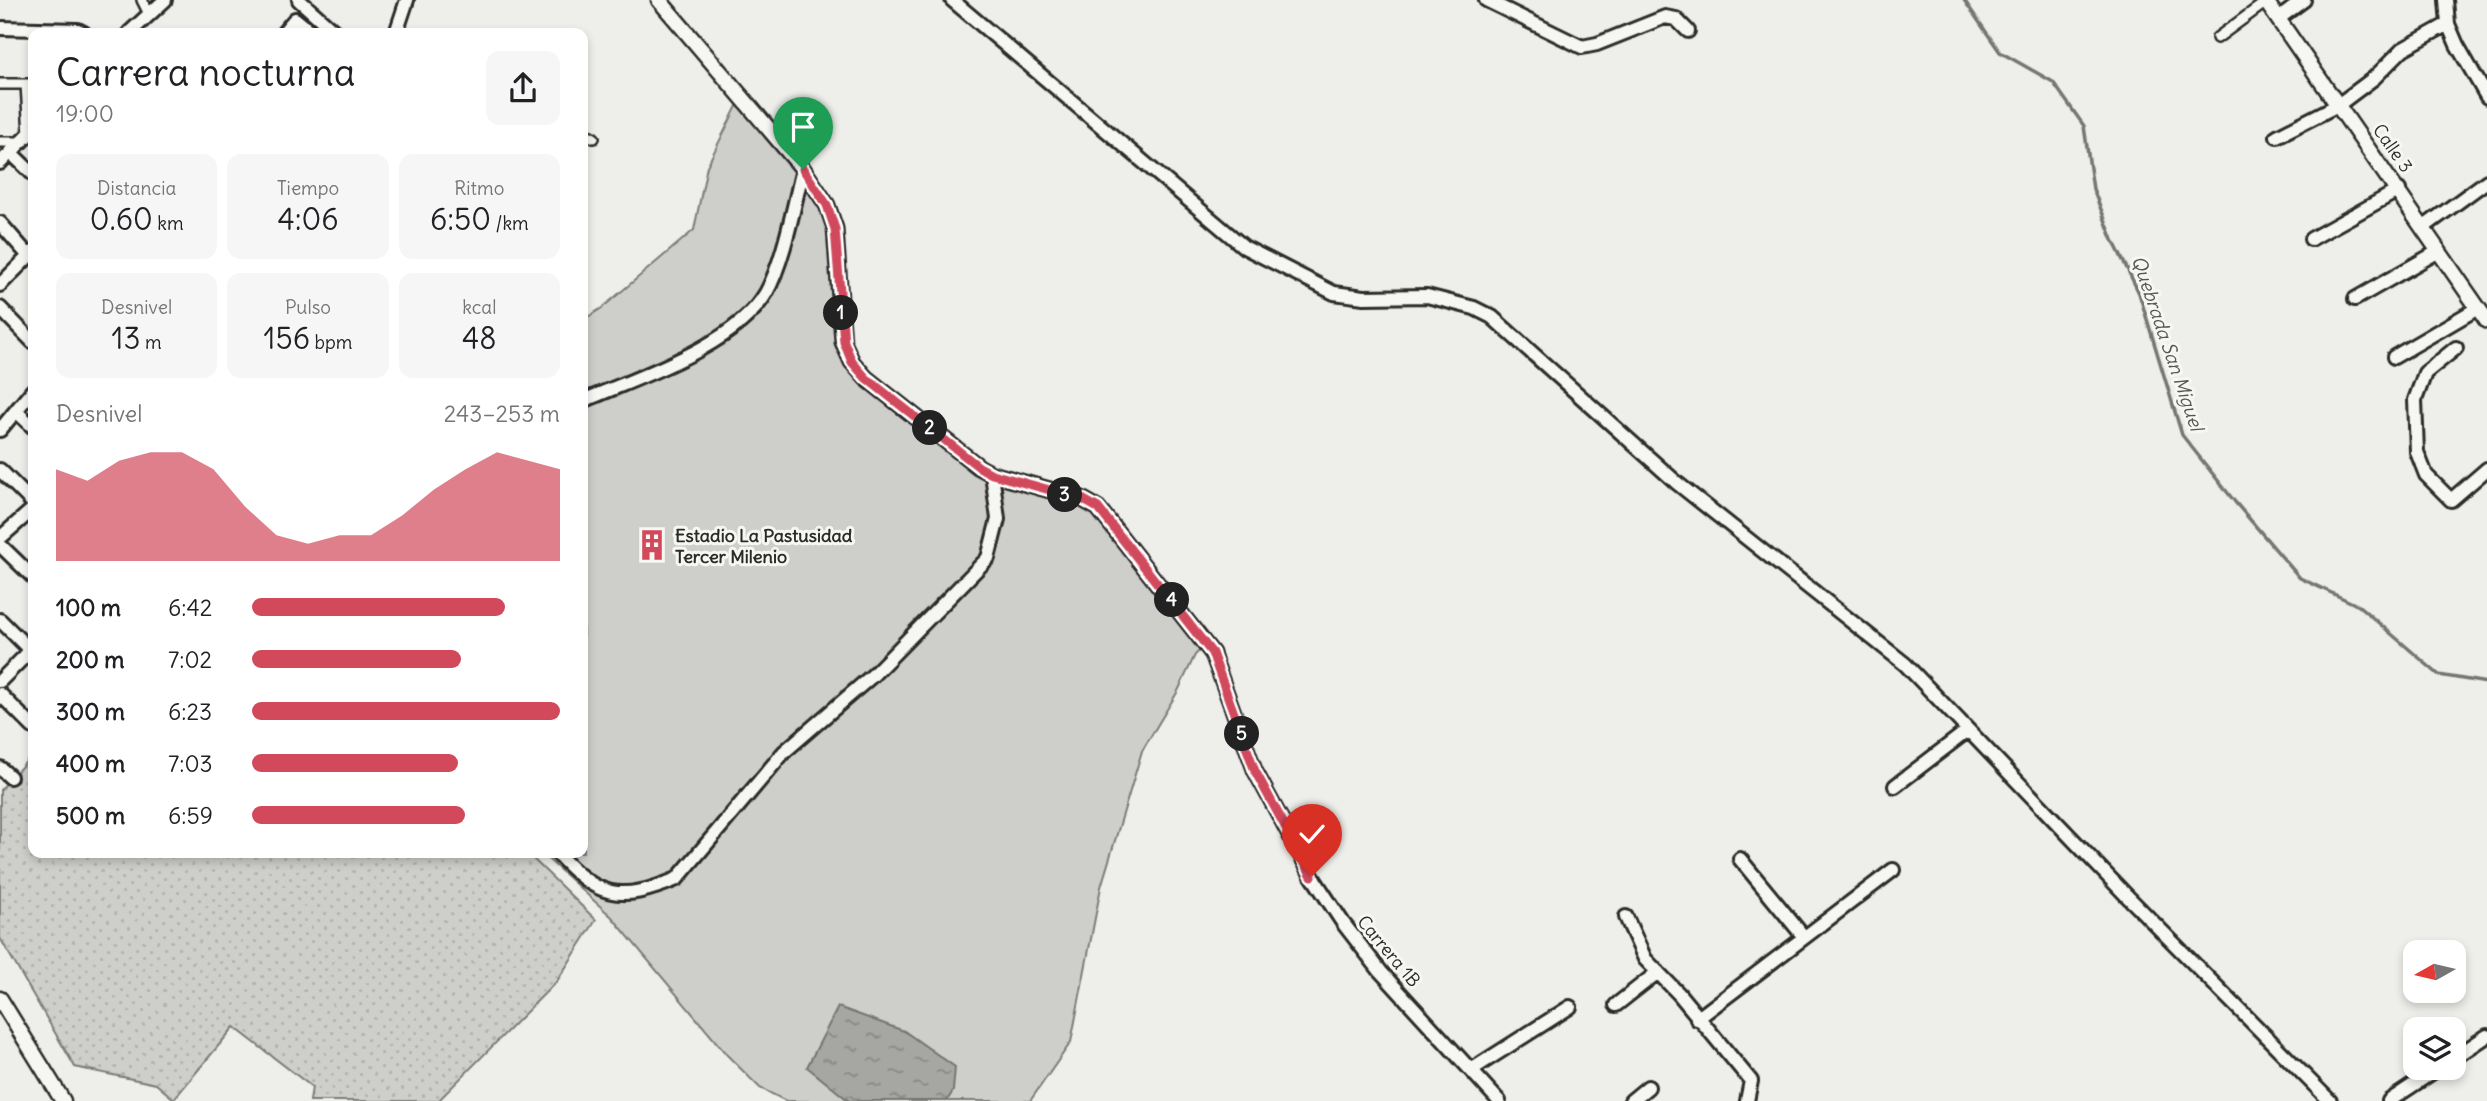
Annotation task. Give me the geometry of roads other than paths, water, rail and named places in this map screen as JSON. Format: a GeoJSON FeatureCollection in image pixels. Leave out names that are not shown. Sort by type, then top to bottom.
{"type":"FeatureCollection","features":[{"type":"Feature","properties":{"kind":"street"},"geometry":{"type":"LineString","coordinates":[[142,0],[149,14]]}},
{"type":"Feature","properties":{"kind":"street"},"geometry":{"type":"LineString","coordinates":[[136,28],[165,0]]}},
{"type":"Feature","properties":{"kind":"street"},"geometry":{"type":"LineString","coordinates":[[299,0],[330,28]]}},
{"type":"Feature","properties":{"kind":"street"},"geometry":{"type":"LineString","coordinates":[[398,28],[407,0]]}},
{"type":"Feature","properties":{"kind":"street"},"geometry":{"type":"LineString","coordinates":[[659,0],[803,169],[827,205],[835,229],[844,342],[852,362],[866,378],[979,467],[992,474],[1082,499],[1098,508],[1212,653]]}},
{"type":"Feature","properties":{"kind":"street"},"geometry":{"type":"LineString","coordinates":[[952,0],[1140,160],[1254,252],[1334,293],[1364,297],[1427,296],[1474,308],[1492,317],[1677,483],[1905,664],[1967,731],[2330,1101]]}},
{"type":"Feature","properties":{"kind":"street"},"geometry":{"type":"LineString","coordinates":[[1486,0],[1582,47],[1597,44],[1665,18],[1676,19],[1688,30]]}},
{"type":"Feature","properties":{"kind":"street"},"geometry":{"type":"LineString","coordinates":[[2278,19],[2304,0]]}},
{"type":"Feature","properties":{"kind":"street"},"geometry":{"type":"LineString","coordinates":[[2446,0],[2448,24],[2487,97]]}},
{"type":"Feature","properties":{"kind":"street"},"geometry":{"type":"LineString","coordinates":[[2217,38],[2265,1]]}},
{"type":"Feature","properties":{"kind":"street","name":"Calle 3"},"geometry":{"type":"LineString","coordinates":[[2265,1],[2399,190],[2487,321]]}},
{"type":"Feature","properties":{"kind":"street"},"geometry":{"type":"LineString","coordinates":[[287,28],[295,19],[306,28]]}},
{"type":"Feature","properties":{"kind":"street"},"geometry":{"type":"LineString","coordinates":[[2277,136],[2338,105],[2374,78],[2403,49],[2448,24]]}},
{"type":"Feature","properties":{"kind":"street"},"geometry":{"type":"LineString","coordinates":[[0,28],[28,29]]}},
{"type":"Feature","properties":{"kind":"street"},"geometry":{"type":"LineString","coordinates":[[0,84],[28,84]]}},
{"type":"Feature","properties":{"kind":"street"},"geometry":{"type":"LineString","coordinates":[[0,163],[27,135],[28,110]]}},
{"type":"Feature","properties":{"kind":"street"},"geometry":{"type":"LineString","coordinates":[[0,142],[27,135]]}},
{"type":"Feature","properties":{"kind":"street"},"geometry":{"type":"LineString","coordinates":[[588,135],[594,138]]}},
{"type":"Feature","properties":{"kind":"street"},"geometry":{"type":"LineString","coordinates":[[10,152],[28,169]]}},
{"type":"Feature","properties":{"kind":"street"},"geometry":{"type":"LineString","coordinates":[[588,399],[693,353],[748,317],[766,292],[776,267],[789,228],[803,169]]}},
{"type":"Feature","properties":{"kind":"street"},"geometry":{"type":"LineString","coordinates":[[2424,227],[2487,181]]}},
{"type":"Feature","properties":{"kind":"street"},"geometry":{"type":"LineString","coordinates":[[2311,239],[2399,190]]}},
{"type":"Feature","properties":{"kind":"street"},"geometry":{"type":"LineString","coordinates":[[0,223],[28,251]]}},
{"type":"Feature","properties":{"kind":"street"},"geometry":{"type":"LineString","coordinates":[[2355,299],[2439,251]]}},
{"type":"Feature","properties":{"kind":"street"},"geometry":{"type":"LineString","coordinates":[[0,285],[28,257]]}},
{"type":"Feature","properties":{"kind":"street"},"geometry":{"type":"LineString","coordinates":[[0,308],[28,337]]}},
{"type":"Feature","properties":{"kind":"street"},"geometry":{"type":"LineString","coordinates":[[2394,357],[2478,308]]}},
{"type":"Feature","properties":{"kind":"street"},"geometry":{"type":"LineString","coordinates":[[2456,348],[2425,373],[2415,400],[2417,452],[2426,475],[2451,500],[2487,468]]}},
{"type":"Feature","properties":{"kind":"street"},"geometry":{"type":"LineString","coordinates":[[0,430],[28,396]]}},
{"type":"Feature","properties":{"kind":"street"},"geometry":{"type":"LineString","coordinates":[[16,411],[28,422]]}},
{"type":"Feature","properties":{"kind":"street"},"geometry":{"type":"LineString","coordinates":[[0,470],[28,498]]}},
{"type":"Feature","properties":{"kind":"street"},"geometry":{"type":"LineString","coordinates":[[561,858],[586,882],[612,892],[643,891],[677,879],[785,752],[873,675],[988,558],[998,519],[992,474]]}},
{"type":"Feature","properties":{"kind":"street"},"geometry":{"type":"LineString","coordinates":[[0,538],[28,513]]}},
{"type":"Feature","properties":{"kind":"street"},"geometry":{"type":"LineString","coordinates":[[0,545],[28,572]]}},
{"type":"Feature","properties":{"kind":"street"},"geometry":{"type":"LineString","coordinates":[[0,620],[28,647]]}},
{"type":"Feature","properties":{"kind":"street","name":"Carrera 1B"},"geometry":{"type":"LineString","coordinates":[[1212,653],[1255,771],[1312,876],[1343,923],[1381,972],[1499,1101]]}},
{"type":"Feature","properties":{"kind":"street"},"geometry":{"type":"LineString","coordinates":[[0,681],[28,655]]}},
{"type":"Feature","properties":{"kind":"street"},"geometry":{"type":"LineString","coordinates":[[0,694],[28,722]]}},
{"type":"Feature","properties":{"kind":"street"},"geometry":{"type":"LineString","coordinates":[[1895,786],[1967,731]]}},
{"type":"Feature","properties":{"kind":"street"},"geometry":{"type":"LineString","coordinates":[[0,768],[10,777]]}},
{"type":"Feature","properties":{"kind":"street"},"geometry":{"type":"LineString","coordinates":[[1740,859],[1804,937]]}},
{"type":"Feature","properties":{"kind":"street"},"geometry":{"type":"LineString","coordinates":[[1697,1018],[1893,870]]}},
{"type":"Feature","properties":{"kind":"street"},"geometry":{"type":"LineString","coordinates":[[1626,917],[1645,959],[1679,994],[1751,1082],[1747,1101]]}},
{"type":"Feature","properties":{"kind":"street"},"geometry":{"type":"LineString","coordinates":[[1616,1005],[1658,972]]}},
{"type":"Feature","properties":{"kind":"street"},"geometry":{"type":"LineString","coordinates":[[0,999],[63,1101]]}},
{"type":"Feature","properties":{"kind":"street"},"geometry":{"type":"LineString","coordinates":[[1471,1070],[1570,1007]]}},
{"type":"Feature","properties":{"kind":"street"},"geometry":{"type":"LineString","coordinates":[[2466,1050],[2487,1036]]}},
{"type":"Feature","properties":{"kind":"street"},"geometry":{"type":"LineString","coordinates":[[2389,1101],[2421,1080]]}},
{"type":"Feature","properties":{"kind":"street"},"geometry":{"type":"LineString","coordinates":[[1631,1101],[1648,1087]]}},
{"type":"Feature","properties":{"kind":"water"},"geometry":{"type":"Polygon","coordinates":[[[838,1007],[904,1031],[955,1067],[953,1091],[947,1101],[849,1101],[807,1067],[838,1007]]]}},
{"type":"Feature","properties":{"kind":"waterway","name":"Quebrada San Miguel"},"geometry":{"type":"LineString","coordinates":[[1964,0],[2000,52],[2053,82],[2084,126],[2093,189],[2113,240],[2139,293],[2182,435],[2300,578],[2359,606],[2439,675],[2487,683]]}},
{"type":"Feature","properties":{"kind":"waterway"},"geometry":{"type":"LineString","coordinates":[[45,1084],[54,1101]]}},
{"type":"Feature","properties":{"kind":"place","name":"Estadio La Pastusidad Tercer Milenio"},"geometry":{"type":"Point","coordinates":[652,545]}}]}
